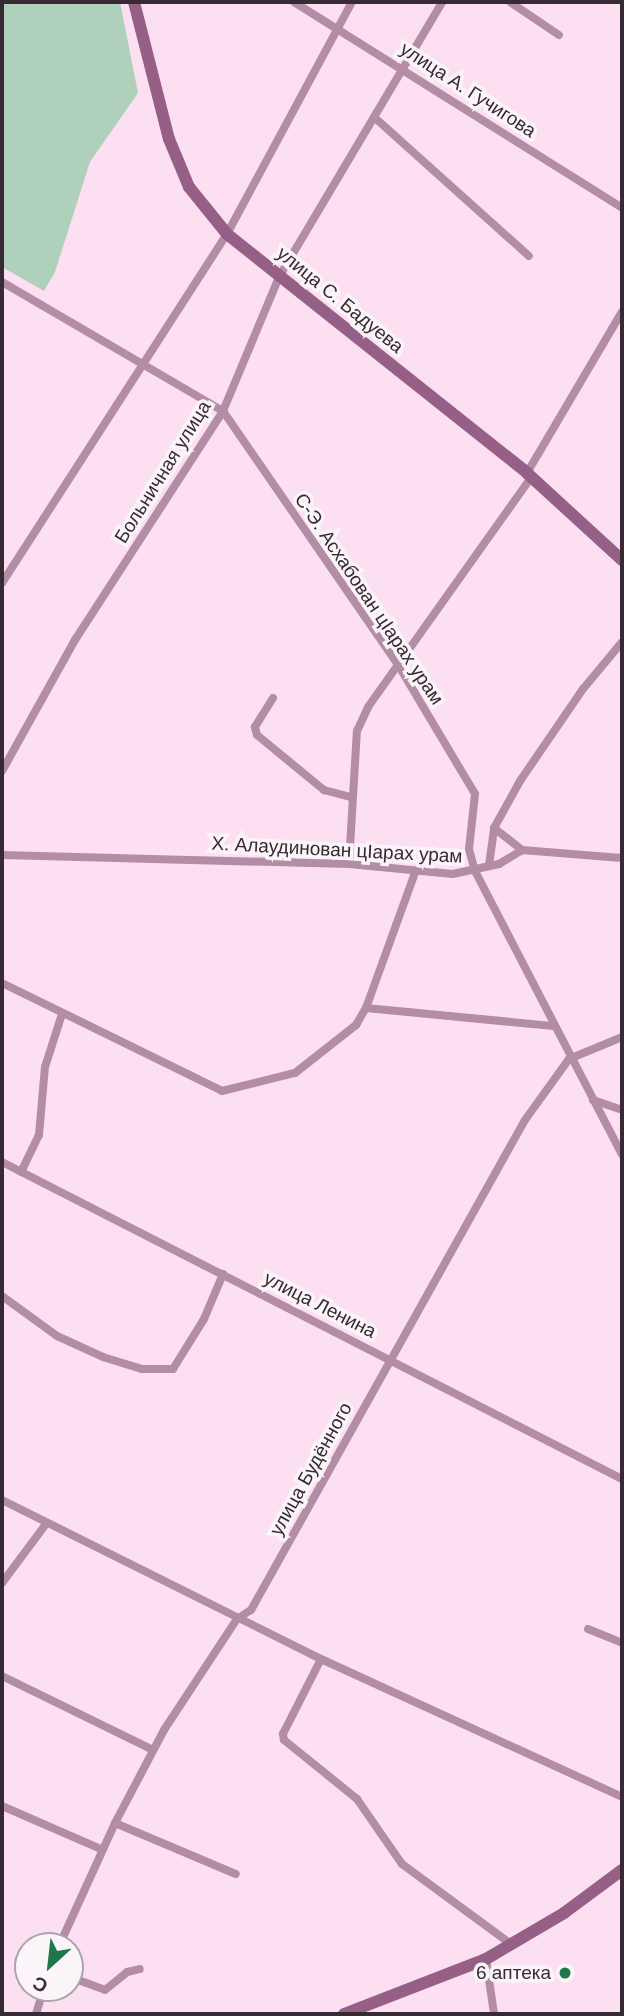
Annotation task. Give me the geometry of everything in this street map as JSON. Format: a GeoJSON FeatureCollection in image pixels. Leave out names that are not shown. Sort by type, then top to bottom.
{"type":"FeatureCollection","features":[{"type":"Feature","properties":{"kind":"main road","name":"улица С. Бадуева"},"geometry":{"type":"LineString","coordinates":[[136,4],[169,139],[189,187],[228,234],[529,475],[622,560]]}},
{"type":"Feature","properties":{"kind":"main road"},"geometry":{"type":"LineString","coordinates":[[344,2014],[486,1959],[564,1913],[622,1870]]}},
{"type":"Feature","properties":{"kind":"street","name":"улица А. Гучигова"},"geometry":{"type":"LineString","coordinates":[[295,2],[338,26],[622,208]]}},
{"type":"Feature","properties":{"kind":"street"},"geometry":{"type":"LineString","coordinates":[[2,583],[228,234],[352,2]]}},
{"type":"Feature","properties":{"kind":"street","name":"Больничная улица"},"geometry":{"type":"LineString","coordinates":[[2,771],[75,640],[223,411],[279,276],[442,2]]}},
{"type":"Feature","properties":{"kind":"street"},"geometry":{"type":"LineString","coordinates":[[510,2],[559,35]]}},
{"type":"Feature","properties":{"kind":"street"},"geometry":{"type":"LineString","coordinates":[[374,117],[529,256]]}},
{"type":"Feature","properties":{"kind":"street","name":"С-Э. Асхабован цIарах урам"},"geometry":{"type":"LineString","coordinates":[[2,282],[223,411],[397,663],[475,794],[470,849],[475,872],[569,1059],[622,1154]]}},
{"type":"Feature","properties":{"kind":"street"},"geometry":{"type":"LineString","coordinates":[[349,864],[350,797],[357,731],[397,663],[445,603],[529,475],[622,312]]}},
{"type":"Feature","properties":{"kind":"street"},"geometry":{"type":"LineString","coordinates":[[489,865],[494,828],[543,744],[622,642]]}},
{"type":"Feature","properties":{"kind":"street"},"geometry":{"type":"LineString","coordinates":[[273,698],[255,727],[257,735],[324,790],[350,797]]}},
{"type":"Feature","properties":{"kind":"street"},"geometry":{"type":"LineString","coordinates":[[494,828],[522,850]]}},
{"type":"Feature","properties":{"kind":"street","name":"Х. Алаудинован цIарах урам"},"geometry":{"type":"LineString","coordinates":[[2,855],[349,864],[475,872],[522,850],[622,858]]}},
{"type":"Feature","properties":{"kind":"street"},"geometry":{"type":"LineString","coordinates":[[2,983],[222,1091],[295,1073],[356,1025],[366,1008],[416,870]]}},
{"type":"Feature","properties":{"kind":"street"},"geometry":{"type":"LineString","coordinates":[[366,1008],[554,1026]]}},
{"type":"Feature","properties":{"kind":"street"},"geometry":{"type":"LineString","coordinates":[[21,1172],[39,1135],[45,1067],[62,1014]]}},
{"type":"Feature","properties":{"kind":"street"},"geometry":{"type":"LineString","coordinates":[[569,1059],[622,1037]]}},
{"type":"Feature","properties":{"kind":"street","name":"улица Будённого"},"geometry":{"type":"LineString","coordinates":[[65,1932],[115,1823],[153,1750],[237,1619],[251,1610],[525,1120],[569,1059]]}},
{"type":"Feature","properties":{"kind":"street"},"geometry":{"type":"LineString","coordinates":[[593,1100],[622,1110]]}},
{"type":"Feature","properties":{"kind":"street","name":"улица Ленина"},"geometry":{"type":"LineString","coordinates":[[2,1162],[392,1359],[622,1479]]}},
{"type":"Feature","properties":{"kind":"street"},"geometry":{"type":"LineString","coordinates":[[2,1296],[57,1336],[103,1357],[142,1369],[173,1369],[204,1319],[223,1274]]}},
{"type":"Feature","properties":{"kind":"street"},"geometry":{"type":"LineString","coordinates":[[2,1500],[237,1619],[622,1797]]}},
{"type":"Feature","properties":{"kind":"street"},"geometry":{"type":"LineString","coordinates":[[2,1583],[46,1524]]}},
{"type":"Feature","properties":{"kind":"street"},"geometry":{"type":"LineString","coordinates":[[588,1629],[622,1643]]}},
{"type":"Feature","properties":{"kind":"street"},"geometry":{"type":"LineString","coordinates":[[321,1659],[283,1734],[284,1740],[357,1799],[401,1864],[511,1944]]}},
{"type":"Feature","properties":{"kind":"street"},"geometry":{"type":"LineString","coordinates":[[2,1676],[153,1750]]}},
{"type":"Feature","properties":{"kind":"street"},"geometry":{"type":"LineString","coordinates":[[2,1806],[103,1850]]}},
{"type":"Feature","properties":{"kind":"street"},"geometry":{"type":"LineString","coordinates":[[115,1823],[236,1874]]}},
{"type":"Feature","properties":{"kind":"street"},"geometry":{"type":"LineString","coordinates":[[486,1959],[494,2014]]}},
{"type":"Feature","properties":{"kind":"street"},"geometry":{"type":"LineString","coordinates":[[84,1982],[105,1990],[127,1972],[140,1969]]}},
{"type":"Feature","properties":{"kind":"green space"},"geometry":{"type":"Polygon","coordinates":[[[2,2],[120,2],[138,93],[90,162],[55,272],[44,291],[2,267],[2,2]]]}},
{"type":"Feature","properties":{"kind":"place","name":"6 аптека"},"geometry":{"type":"Point","coordinates":[565,1973]}}]}
